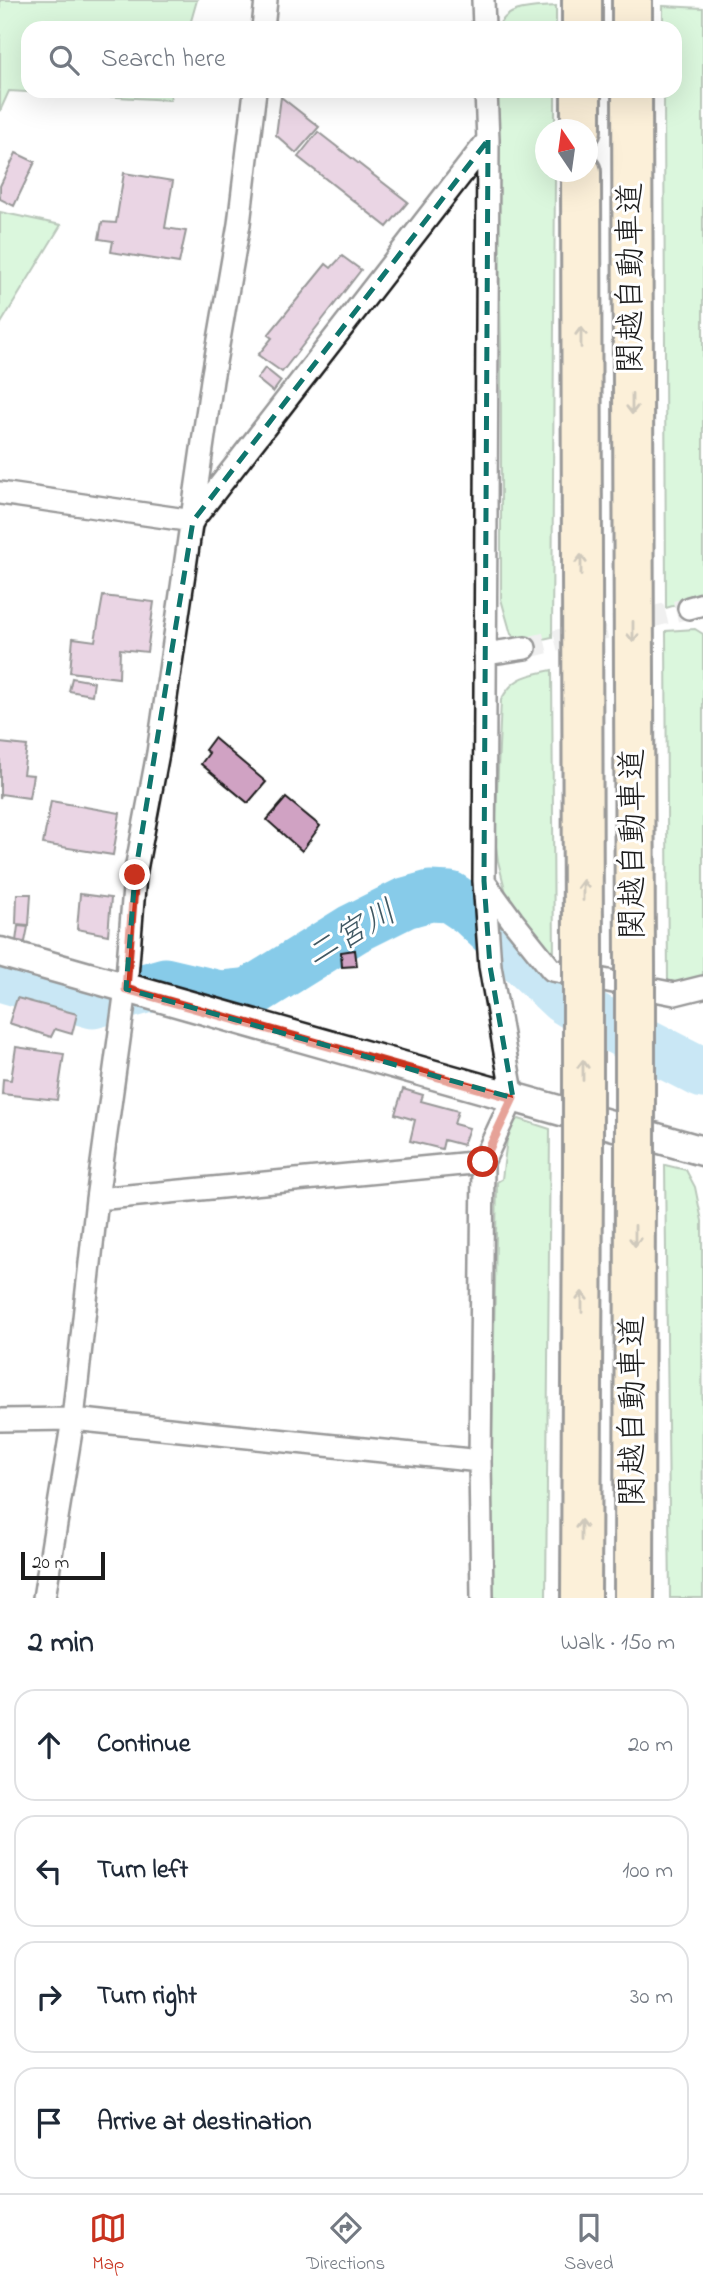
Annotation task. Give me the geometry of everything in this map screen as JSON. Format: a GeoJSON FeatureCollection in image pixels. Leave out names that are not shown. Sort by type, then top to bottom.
{"type":"FeatureCollection","features":[{"type":"Feature","properties":{"kind":"highway"},"geometry":{"type":"LineString","coordinates":[[582,0],[582,21]]}},
{"type":"Feature","properties":{"kind":"highway"},"geometry":{"type":"LineString","coordinates":[[632,0],[632,21]]}},
{"type":"Feature","properties":{"kind":"highway"},"geometry":{"type":"LineString","coordinates":[[581,98],[581,119]]}},
{"type":"Feature","properties":{"kind":"highway","name":"関越自動車道"},"geometry":{"type":"LineString","coordinates":[[632,98],[634,1598]]}},
{"type":"Feature","properties":{"kind":"highway","name":"関越自動車道"},"geometry":{"type":"LineString","coordinates":[[581,182],[582,1598]]}},
{"type":"Feature","properties":{"kind":"street"},"geometry":{"type":"LineString","coordinates":[[264,21],[266,0]]}},
{"type":"Feature","properties":{"kind":"street"},"geometry":{"type":"LineString","coordinates":[[483,0],[484,21]]}},
{"type":"Feature","properties":{"kind":"street"},"geometry":{"type":"LineString","coordinates":[[44,1598],[73,1419],[97,1199],[126,989],[135,875],[158,753],[212,380],[239,224],[254,98]]}},
{"type":"Feature","properties":{"kind":"street"},"geometry":{"type":"LineString","coordinates":[[482,1598],[480,1461],[483,1162],[513,1098],[491,966],[484,881],[486,98]]}},
{"type":"Feature","properties":{"kind":"street"},"geometry":{"type":"LineString","coordinates":[[193,521],[488,140]]}},
{"type":"Feature","properties":{"kind":"street"},"geometry":{"type":"LineString","coordinates":[[0,493],[193,521]]}},
{"type":"Feature","properties":{"kind":"street"},"geometry":{"type":"LineString","coordinates":[[485,654],[525,648]]}},
{"type":"Feature","properties":{"kind":"street"},"geometry":{"type":"LineString","coordinates":[[484,881],[552,970],[675,994],[703,986]]}},
{"type":"Feature","properties":{"kind":"street"},"geometry":{"type":"LineString","coordinates":[[0,952],[703,1152]]}},
{"type":"Feature","properties":{"kind":"street"},"geometry":{"type":"LineString","coordinates":[[97,1199],[483,1162]]}},
{"type":"Feature","properties":{"kind":"street"},"geometry":{"type":"LineString","coordinates":[[0,1420],[73,1419],[480,1461]]}},
{"type":"Feature","properties":{"kind":"highlighted area"},"geometry":{"type":"Polygon","coordinates":[[[488,140],[484,881],[490,966],[513,1098],[126,989],[135,875],[193,521],[488,140]]]}},
{"type":"Feature","properties":{"kind":"green space"},"geometry":{"type":"Polygon","coordinates":[[[0,0],[197,0],[191,21],[21,21],[21,92],[9,91],[0,111],[0,0]]]}},
{"type":"Feature","properties":{"kind":"green space"},"geometry":{"type":"Polygon","coordinates":[[[556,6],[556,21],[502,21],[514,11],[556,6]]]}},
{"type":"Feature","properties":{"kind":"green space"},"geometry":{"type":"Polygon","coordinates":[[[663,6],[703,8],[703,595],[666,608],[664,98],[682,98],[682,21],[663,21],[663,6]]]}},
{"type":"Feature","properties":{"kind":"green space"},"geometry":{"type":"Polygon","coordinates":[[[134,98],[170,98],[170,100],[134,98]]]}},
{"type":"Feature","properties":{"kind":"green space"},"geometry":{"type":"Polygon","coordinates":[[[496,98],[555,98],[555,119],[535,119],[535,182],[555,182],[552,637],[521,644],[511,634],[501,599],[501,348],[496,98]]]}},
{"type":"Feature","properties":{"kind":"green space"},"geometry":{"type":"Polygon","coordinates":[[[0,212],[61,225],[0,325],[0,212]]]}},
{"type":"Feature","properties":{"kind":"green space"},"geometry":{"type":"Polygon","coordinates":[[[695,629],[703,634],[703,982],[668,986],[666,631],[695,629]]]}},
{"type":"Feature","properties":{"kind":"green space"},"geometry":{"type":"Polygon","coordinates":[[[552,670],[554,962],[508,901],[495,839],[501,700],[516,682],[552,670]]]}},
{"type":"Feature","properties":{"kind":"green space"},"geometry":{"type":"Polygon","coordinates":[[[519,1119],[550,1129],[546,1598],[489,1598],[497,1182],[502,1179],[509,1123],[519,1119]]]}},
{"type":"Feature","properties":{"kind":"green space"},"geometry":{"type":"Polygon","coordinates":[[[665,1165],[686,1170],[695,1187],[702,1221],[703,1598],[670,1598],[665,1165]]]}},
{"type":"Feature","properties":{"kind":"building"},"geometry":{"type":"Polygon","coordinates":[[[281,98],[319,127],[296,153],[276,135],[281,98]]]}},
{"type":"Feature","properties":{"kind":"building"},"geometry":{"type":"Polygon","coordinates":[[[318,132],[408,202],[387,227],[298,157],[318,132]]]}},
{"type":"Feature","properties":{"kind":"building"},"geometry":{"type":"Polygon","coordinates":[[[16,153],[35,162],[14,206],[0,199],[0,186],[16,153]]]}},
{"type":"Feature","properties":{"kind":"building"},"geometry":{"type":"Polygon","coordinates":[[[124,173],[173,181],[165,228],[186,231],[179,263],[111,252],[113,241],[99,239],[102,222],[116,223],[124,173]]]}},
{"type":"Feature","properties":{"kind":"building"},"geometry":{"type":"Polygon","coordinates":[[[342,256],[361,270],[282,372],[258,355],[272,338],[268,335],[326,264],[331,268],[342,256]]]}},
{"type":"Feature","properties":{"kind":"building"},"geometry":{"type":"Polygon","coordinates":[[[265,368],[281,381],[273,392],[257,379],[265,368]]]}},
{"type":"Feature","properties":{"kind":"building"},"geometry":{"type":"Polygon","coordinates":[[[103,596],[154,602],[147,652],[120,649],[119,678],[70,672],[73,638],[95,641],[103,596]]]}},
{"type":"Feature","properties":{"kind":"building"},"geometry":{"type":"Polygon","coordinates":[[[72,678],[94,682],[92,695],[69,691],[72,678]]]}},
{"type":"Feature","properties":{"kind":"building"},"geometry":{"type":"Polygon","coordinates":[[[214,738],[266,782],[248,803],[201,764],[209,753],[205,750],[214,738]]]}},
{"type":"Feature","properties":{"kind":"building"},"geometry":{"type":"Polygon","coordinates":[[[0,743],[27,746],[23,774],[33,775],[29,798],[1,794],[0,798],[0,743]]]}},
{"type":"Feature","properties":{"kind":"building"},"geometry":{"type":"Polygon","coordinates":[[[286,798],[320,826],[302,851],[267,820],[286,798]]]}},
{"type":"Feature","properties":{"kind":"building"},"geometry":{"type":"Polygon","coordinates":[[[51,801],[120,813],[113,855],[43,844],[51,801]]]}},
{"type":"Feature","properties":{"kind":"building"},"geometry":{"type":"Polygon","coordinates":[[[17,894],[31,894],[29,925],[16,924],[17,894]]]}},
{"type":"Feature","properties":{"kind":"building"},"geometry":{"type":"Polygon","coordinates":[[[80,894],[111,898],[108,935],[77,929],[80,894]]]}},
{"type":"Feature","properties":{"kind":"building"},"geometry":{"type":"Polygon","coordinates":[[[18,926],[28,927],[25,942],[16,941],[18,926]]]}},
{"type":"Feature","properties":{"kind":"building"},"geometry":{"type":"Polygon","coordinates":[[[355,950],[357,966],[342,967],[341,952],[355,950]]]}},
{"type":"Feature","properties":{"kind":"building"},"geometry":{"type":"Polygon","coordinates":[[[17,998],[77,1014],[72,1034],[55,1029],[51,1037],[9,1023],[17,998]]]}},
{"type":"Feature","properties":{"kind":"building"},"geometry":{"type":"Polygon","coordinates":[[[16,1047],[64,1054],[57,1100],[2,1094],[3,1079],[11,1080],[16,1047]]]}},
{"type":"Feature","properties":{"kind":"building"},"geometry":{"type":"Polygon","coordinates":[[[403,1089],[423,1095],[421,1101],[458,1111],[454,1124],[469,1128],[463,1145],[444,1140],[442,1149],[410,1141],[415,1120],[395,1114],[403,1089]]]}},
{"type":"Feature","properties":{"kind":"waterway","name":"二宮川"},"geometry":{"type":"LineString","coordinates":[[0,976],[93,1003],[165,983],[220,996],[250,993],[353,929],[405,903],[430,896],[450,897],[471,911],[563,998],[597,1019],[703,1073]]}},
{"type":"Feature","properties":{"kind":"tunnel"},"geometry":{"type":"LineString","coordinates":[[525,648],[689,608]]}},
{"type":"Feature","properties":{"kind":"route"},"geometry":{"type":"LineString","coordinates":[[135,875],[126,989],[513,1098],[483,1162]]}}]}
